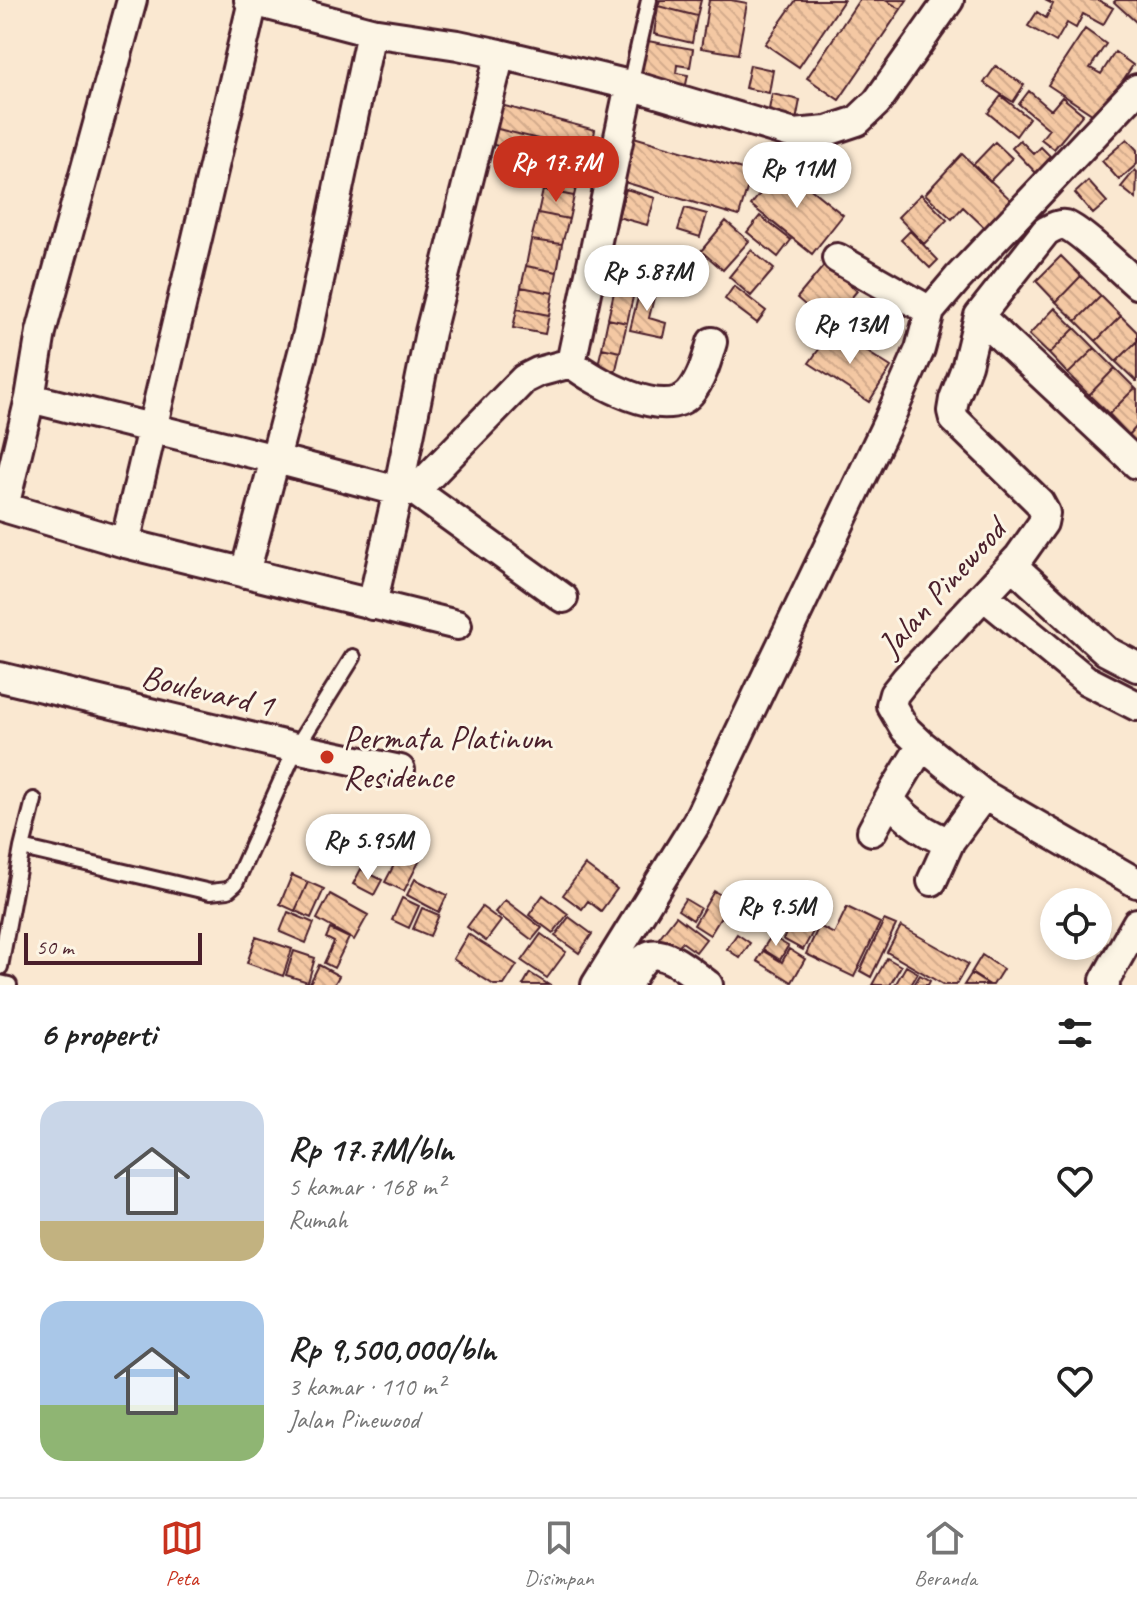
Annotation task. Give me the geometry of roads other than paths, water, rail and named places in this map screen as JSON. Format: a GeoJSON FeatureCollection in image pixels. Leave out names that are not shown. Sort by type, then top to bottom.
{"type":"FeatureCollection","features":[{"type":"Feature","properties":{"kind":"street"},"geometry":{"type":"LineString","coordinates":[[132,0],[41,332],[30,398],[2,507],[125,543],[457,625]]}},
{"type":"Feature","properties":{"kind":"street"},"geometry":{"type":"LineString","coordinates":[[125,543],[251,0],[371,32],[458,45],[630,85],[794,134],[827,131],[857,121],[877,102],[949,0]]}},
{"type":"Feature","properties":{"kind":"street"},"geometry":{"type":"LineString","coordinates":[[245,573],[308,333],[371,32]]}},
{"type":"Feature","properties":{"kind":"street"},"geometry":{"type":"LineString","coordinates":[[372,605],[407,491],[430,332],[500,54]]}},
{"type":"Feature","properties":{"kind":"street"},"geometry":{"type":"LineString","coordinates":[[571,363],[630,85]]}},
{"type":"Feature","properties":{"kind":"street"},"geometry":{"type":"LineString","coordinates":[[708,985],[671,959],[658,955],[645,958],[628,983],[611,982],[697,822],[887,424],[920,349],[930,311],[968,266],[1137,89]]}},
{"type":"Feature","properties":{"kind":"street"},"geometry":{"type":"LineString","coordinates":[[1137,284],[1078,233],[1065,225],[1055,226],[1046,231],[979,316],[1137,464]]}},
{"type":"Feature","properties":{"kind":"street"},"geometry":{"type":"LineString","coordinates":[[837,258],[930,311]]}},
{"type":"Feature","properties":{"kind":"street","name":"Jalan Pinewood"},"geometry":{"type":"LineString","coordinates":[[979,316],[967,365],[954,399],[954,419],[1039,502],[1045,513],[1043,523],[1012,565],[906,679],[894,694],[891,705],[905,729],[984,795],[1137,883]]}},
{"type":"Feature","properties":{"kind":"street"},"geometry":{"type":"LineString","coordinates":[[571,363],[586,375],[634,398],[676,402],[688,395],[701,375],[712,342]]}},
{"type":"Feature","properties":{"kind":"street"},"geometry":{"type":"LineString","coordinates":[[407,491],[524,379],[571,363]]}},
{"type":"Feature","properties":{"kind":"street"},"geometry":{"type":"LineString","coordinates":[[30,398],[407,491],[563,598]]}},
{"type":"Feature","properties":{"kind":"street"},"geometry":{"type":"LineString","coordinates":[[1012,565],[1106,651],[1137,667]]}},
{"type":"Feature","properties":{"kind":"street"},"geometry":{"type":"LineString","coordinates":[[984,596],[1086,680],[1137,706]]}},
{"type":"Feature","properties":{"kind":"street","name":"Boulevard 1"},"geometry":{"type":"LineString","coordinates":[[0,677],[400,770]]}},
{"type":"Feature","properties":{"kind":"street"},"geometry":{"type":"LineString","coordinates":[[872,831],[922,745]]}},
{"type":"Feature","properties":{"kind":"street"},"geometry":{"type":"LineString","coordinates":[[932,881],[950,841],[984,795]]}},
{"type":"Feature","properties":{"kind":"street"},"geometry":{"type":"LineString","coordinates":[[891,796],[899,811],[938,838],[950,841]]}},
{"type":"Feature","properties":{"kind":"street"},"geometry":{"type":"LineString","coordinates":[[1105,985],[1137,923]]}},
{"type":"Feature","properties":{"kind":"lane"},"geometry":{"type":"LineString","coordinates":[[630,85],[649,0]]}},
{"type":"Feature","properties":{"kind":"lane"},"geometry":{"type":"LineString","coordinates":[[22,848],[210,892],[228,890],[235,884],[296,748],[353,657]]}},
{"type":"Feature","properties":{"kind":"lane"},"geometry":{"type":"LineString","coordinates":[[0,967],[34,800]]}},
{"type":"Feature","properties":{"kind":"lane"},"geometry":{"type":"LineString","coordinates":[[0,983],[9,985]]}},
{"type":"Feature","properties":{"kind":"place","name":"Permata Platinum Residence"},"geometry":{"type":"Point","coordinates":[327,757]}}]}
